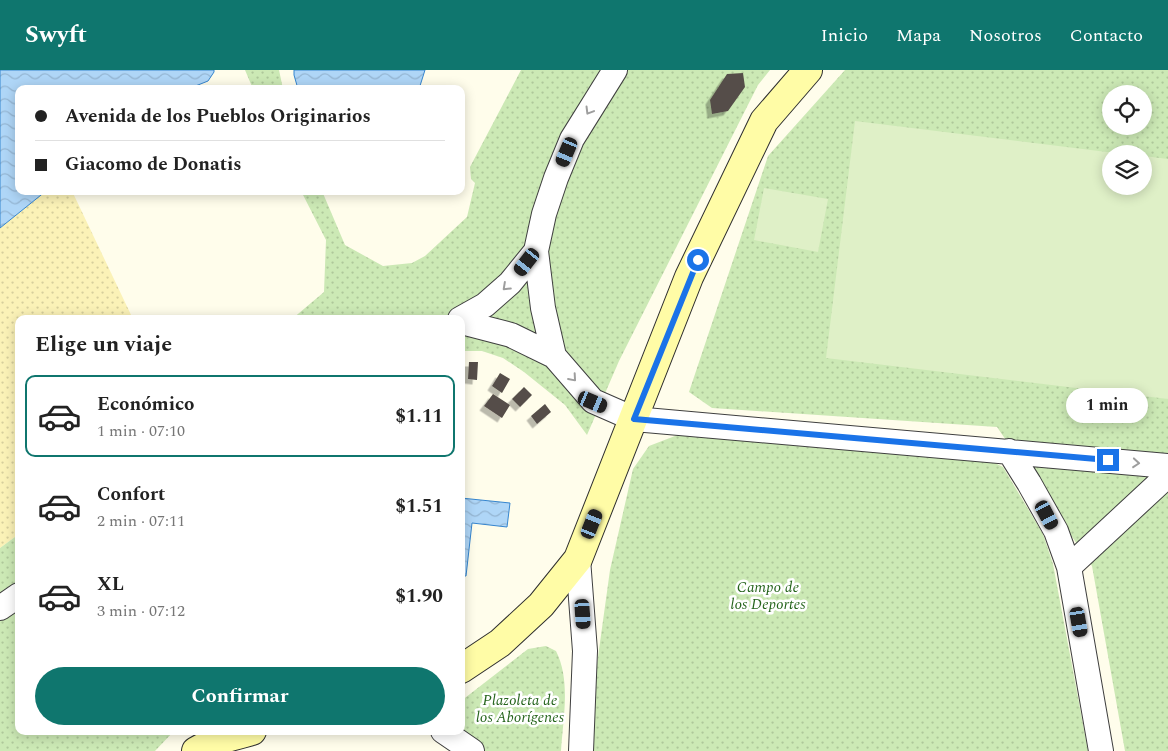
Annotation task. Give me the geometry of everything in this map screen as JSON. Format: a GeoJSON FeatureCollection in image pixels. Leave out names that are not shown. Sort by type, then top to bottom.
{"type":"FeatureCollection","features":[{"type":"Feature","properties":{"kind":"street"},"geometry":{"type":"LineString","coordinates":[[554,356],[543,308],[536,251],[544,214],[572,139],[615,70]]}},
{"type":"Feature","properties":{"kind":"street"},"geometry":{"type":"LineString","coordinates":[[465,666],[500,644],[541,605],[578,559],[689,278],[764,120],[808,70]]}},
{"type":"Feature","properties":{"kind":"street"},"geometry":{"type":"LineString","coordinates":[[465,318],[485,305],[510,283],[536,251]]}},
{"type":"Feature","properties":{"kind":"street"},"geometry":{"type":"LineString","coordinates":[[465,321],[511,335],[554,356],[593,402],[634,419],[1168,466]]}},
{"type":"Feature","properties":{"kind":"street"},"geometry":{"type":"LineString","coordinates":[[1009,451],[1056,531],[1069,567],[1101,751]]}},
{"type":"Feature","properties":{"kind":"street"},"geometry":{"type":"LineString","coordinates":[[1069,567],[1168,474]]}},
{"type":"Feature","properties":{"kind":"street"},"geometry":{"type":"LineString","coordinates":[[578,559],[585,651],[581,751]]}},
{"type":"Feature","properties":{"kind":"street"},"geometry":{"type":"LineString","coordinates":[[0,608],[15,598]]}},
{"type":"Feature","properties":{"kind":"street"},"geometry":{"type":"LineString","coordinates":[[196,751],[213,743],[240,735]]}},
{"type":"Feature","properties":{"kind":"street"},"geometry":{"type":"LineString","coordinates":[[449,735],[472,751]]}},
{"type":"Feature","properties":{"kind":"sand"},"geometry":{"type":"Polygon","coordinates":[[[41,195],[74,195],[131,315],[15,315],[15,537],[0,548],[0,228],[41,195]]]}},
{"type":"Feature","properties":{"kind":"green space"},"geometry":{"type":"Polygon","coordinates":[[[245,70],[279,70],[282,85],[251,85],[245,70]]]}},
{"type":"Feature","properties":{"kind":"green space"},"geometry":{"type":"Polygon","coordinates":[[[521,70],[770,70],[758,85],[619,361],[587,435],[565,405],[524,372],[503,358],[482,351],[465,351],[465,315],[297,315],[324,292],[326,240],[303,195],[324,195],[345,245],[383,266],[412,263],[425,256],[467,217],[475,183],[471,179],[470,167],[521,70]]]}},
{"type":"Feature","properties":{"kind":"green space"},"geometry":{"type":"Polygon","coordinates":[[[845,70],[1168,70],[1168,751],[1125,751],[1092,566],[997,427],[712,408],[689,392],[768,156],[845,70]]]}},
{"type":"Feature","properties":{"kind":"green space"},"geometry":{"type":"Polygon","coordinates":[[[855,121],[1102,151],[1102,195],[1152,195],[1152,157],[1168,159],[1168,399],[826,358],[855,121]]]}},
{"type":"Feature","properties":{"kind":"green space"},"geometry":{"type":"Polygon","coordinates":[[[764,188],[828,199],[818,252],[754,240],[764,188]]]}},
{"type":"Feature","properties":{"kind":"green space","name":"Campo de los Deportes"},"geometry":{"type":"Polygon","coordinates":[[[688,431],[991,461],[1003,467],[1043,534],[1053,564],[1088,751],[585,751],[610,570],[633,469],[649,446],[688,431]]]}},
{"type":"Feature","properties":{"kind":"green space"},"geometry":{"type":"Polygon","coordinates":[[[15,537],[15,735],[170,735],[155,751],[0,751],[0,548],[15,537]]]}},
{"type":"Feature","properties":{"kind":"green space","name":"Plazoleta de los Aborígenes"},"geometry":{"type":"Polygon","coordinates":[[[546,646],[556,651],[561,663],[565,700],[561,751],[473,751],[463,735],[465,735],[465,698],[528,649],[546,646]]]}},
{"type":"Feature","properties":{"kind":"water"},"geometry":{"type":"Polygon","coordinates":[[[0,70],[214,70],[208,81],[198,85],[15,85],[15,195],[41,195],[0,228],[0,70]]]}},
{"type":"Feature","properties":{"kind":"water"},"geometry":{"type":"Polygon","coordinates":[[[294,70],[425,70],[420,85],[297,85],[294,70]]]}},
{"type":"Feature","properties":{"kind":"water"},"geometry":{"type":"Polygon","coordinates":[[[465,498],[510,503],[507,527],[472,523],[466,576],[465,498]]]}},
{"type":"Feature","properties":{"kind":"building"},"geometry":{"type":"Polygon","coordinates":[[[743,73],[745,87],[728,111],[712,114],[710,100],[727,74],[743,73]]]}},
{"type":"Feature","properties":{"kind":"building"},"geometry":{"type":"Polygon","coordinates":[[[469,362],[478,362],[477,380],[468,379],[469,362]]]}},
{"type":"Feature","properties":{"kind":"building"},"geometry":{"type":"Polygon","coordinates":[[[500,373],[510,379],[502,393],[492,386],[500,373]]]}},
{"type":"Feature","properties":{"kind":"building"},"geometry":{"type":"Polygon","coordinates":[[[524,387],[532,395],[520,407],[512,399],[524,387]]]}},
{"type":"Feature","properties":{"kind":"building"},"geometry":{"type":"Polygon","coordinates":[[[493,394],[510,405],[502,418],[484,406],[493,394]]]}},
{"type":"Feature","properties":{"kind":"building"},"geometry":{"type":"Polygon","coordinates":[[[545,404],[551,412],[537,424],[531,416],[545,404]]]}},
{"type":"Feature","properties":{"kind":"route"},"geometry":{"type":"LineString","coordinates":[[698,260],[689,278],[634,419],[1108,460]]}}]}
